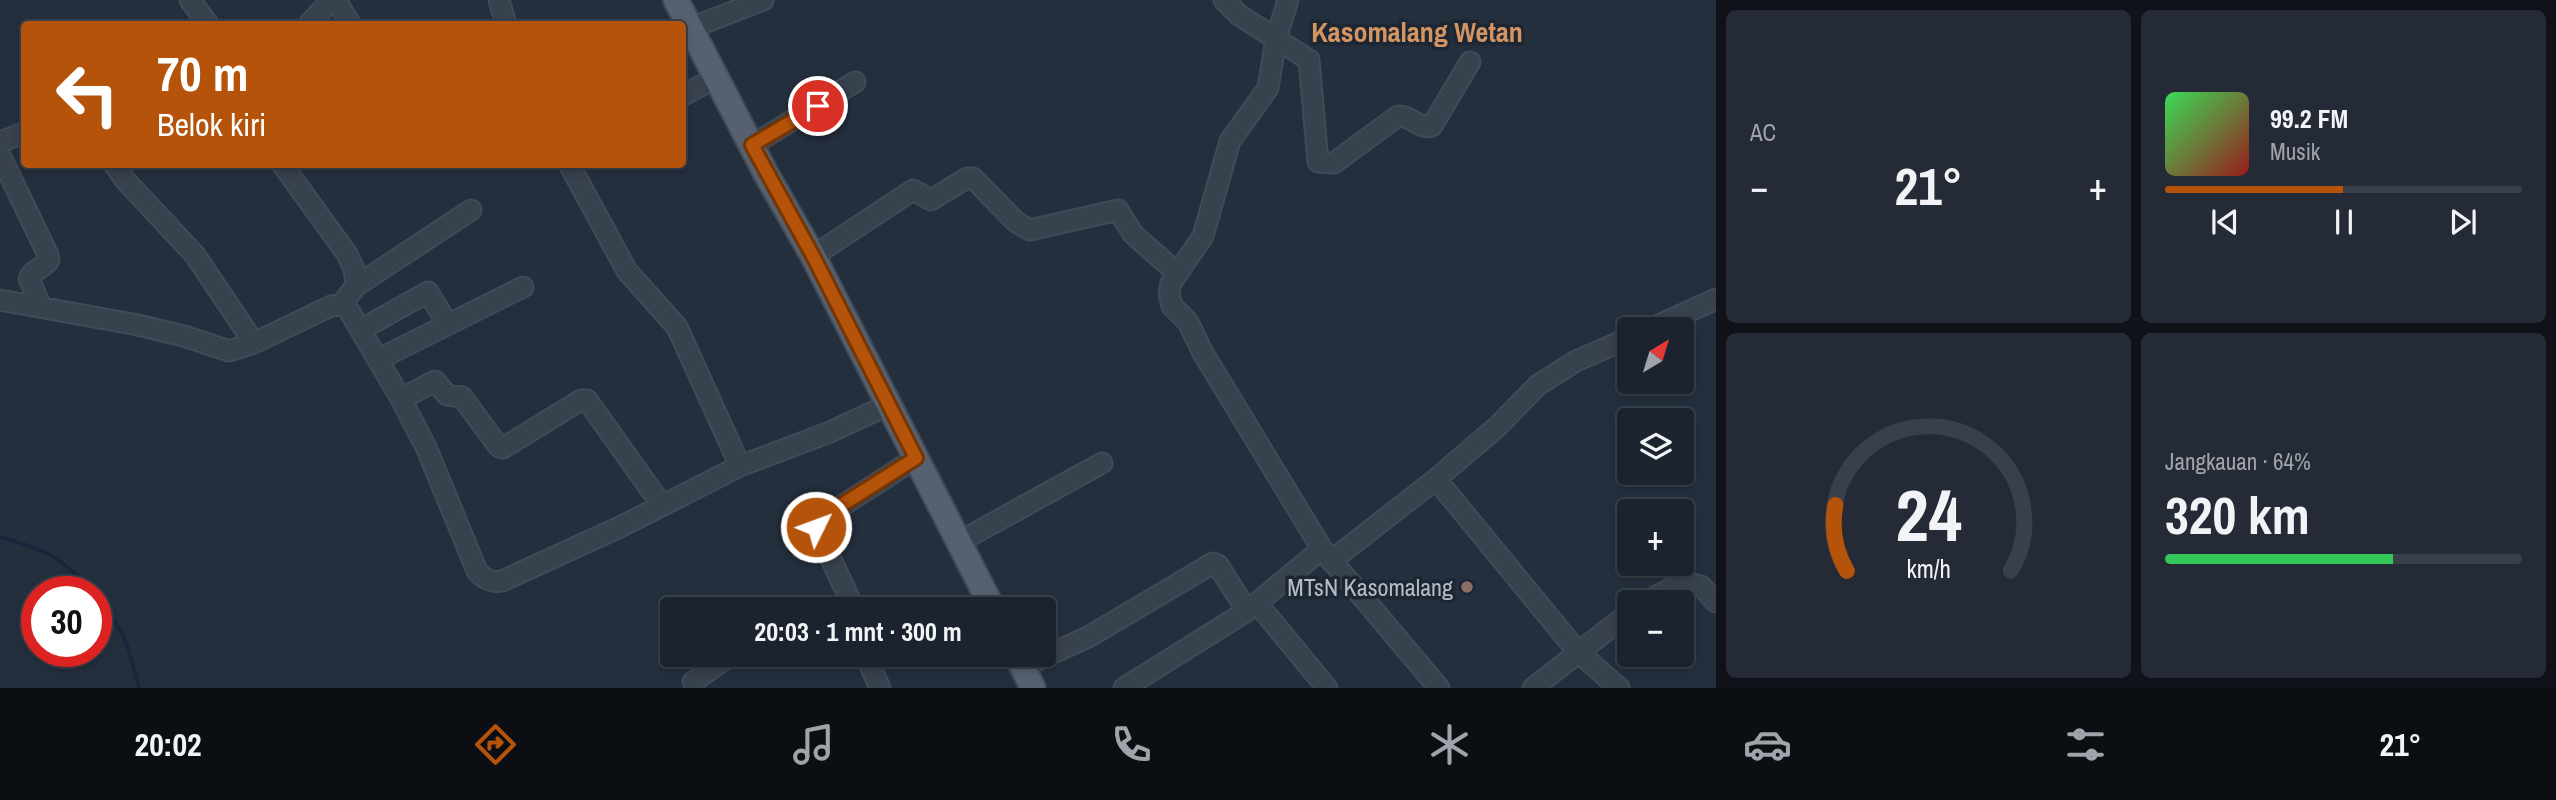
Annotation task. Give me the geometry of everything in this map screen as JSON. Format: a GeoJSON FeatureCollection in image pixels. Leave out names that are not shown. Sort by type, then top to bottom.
{"type":"FeatureCollection","features":[{"type":"Feature","properties":{"kind":"main road"},"geometry":{"type":"LineString","coordinates":[[686,23],[813,256],[987,597]]}},
{"type":"Feature","properties":{"kind":"street"},"geometry":{"type":"LineString","coordinates":[[190,0],[206,21]]}},
{"type":"Feature","properties":{"kind":"street"},"geometry":{"type":"LineString","coordinates":[[312,21],[333,0],[348,21]]}},
{"type":"Feature","properties":{"kind":"street"},"geometry":{"type":"LineString","coordinates":[[499,0],[505,21]]}},
{"type":"Feature","properties":{"kind":"street"},"geometry":{"type":"LineString","coordinates":[[683,18],[763,0]]}},
{"type":"Feature","properties":{"kind":"street"},"geometry":{"type":"LineString","coordinates":[[1224,0],[1239,15],[1309,60],[1318,162],[1334,163],[1398,116],[1408,117],[1423,127],[1432,126],[1470,62]]}},
{"type":"Feature","properties":{"kind":"street"},"geometry":{"type":"LineString","coordinates":[[1288,0],[1276,39],[1268,88],[1230,141],[1203,236],[1177,272],[1169,294],[1172,306],[1188,322],[1203,353],[1326,555],[1439,688]]}},
{"type":"Feature","properties":{"kind":"street"},"geometry":{"type":"LineString","coordinates":[[686,94],[717,77]]}},
{"type":"Feature","properties":{"kind":"street"},"geometry":{"type":"LineString","coordinates":[[752,145],[855,82]]}},
{"type":"Feature","properties":{"kind":"street"},"geometry":{"type":"LineString","coordinates":[[0,142],[21,134]]}},
{"type":"Feature","properties":{"kind":"street"},"geometry":{"type":"LineString","coordinates":[[0,155],[48,255],[47,264],[34,270],[29,279],[41,307]]}},
{"type":"Feature","properties":{"kind":"street"},"geometry":{"type":"LineString","coordinates":[[117,168],[195,255],[254,343]]}},
{"type":"Feature","properties":{"kind":"street"},"geometry":{"type":"LineString","coordinates":[[285,168],[347,254],[354,269],[356,286]]}},
{"type":"Feature","properties":{"kind":"street"},"geometry":{"type":"LineString","coordinates":[[571,168],[627,271],[677,327],[740,466]]}},
{"type":"Feature","properties":{"kind":"street"},"geometry":{"type":"LineString","coordinates":[[813,256],[913,190],[931,200],[967,178],[973,178],[1016,222],[1030,230],[1118,210],[1138,240],[1177,272]]}},
{"type":"Feature","properties":{"kind":"street"},"geometry":{"type":"LineString","coordinates":[[0,300],[184,336],[219,349],[240,349],[326,309],[341,305],[356,286],[471,210]]}},
{"type":"Feature","properties":{"kind":"street"},"geometry":{"type":"LineString","coordinates":[[379,359],[523,287]]}},
{"type":"Feature","properties":{"kind":"street"},"geometry":{"type":"LineString","coordinates":[[362,329],[428,292],[447,323]]}},
{"type":"Feature","properties":{"kind":"street"},"geometry":{"type":"LineString","coordinates":[[1676,317],[1716,299]]}},
{"type":"Feature","properties":{"kind":"street"},"geometry":{"type":"LineString","coordinates":[[341,305],[353,313],[401,399],[441,480],[477,570],[488,580],[502,581],[620,527],[740,466],[830,432],[888,405]]}},
{"type":"Feature","properties":{"kind":"street"},"geometry":{"type":"LineString","coordinates":[[1124,688],[1252,607],[1436,479],[1497,426],[1538,385],[1576,361],[1617,343]]}},
{"type":"Feature","properties":{"kind":"street"},"geometry":{"type":"LineString","coordinates":[[401,399],[435,381],[447,395],[461,397],[503,448],[581,400],[587,400],[661,504]]}},
{"type":"Feature","properties":{"kind":"street"},"geometry":{"type":"LineString","coordinates":[[841,597],[816,527],[817,522],[916,458]]}},
{"type":"Feature","properties":{"kind":"street"},"geometry":{"type":"LineString","coordinates":[[959,542],[1102,463]]}},
{"type":"Feature","properties":{"kind":"street"},"geometry":{"type":"LineString","coordinates":[[1436,479],[1577,651],[1619,688]]}},
{"type":"Feature","properties":{"kind":"street"},"geometry":{"type":"LineString","coordinates":[[1024,670],[1090,636],[1213,563],[1220,567],[1252,607],[1327,688]]}},
{"type":"Feature","properties":{"kind":"street"},"geometry":{"type":"LineString","coordinates":[[1668,590],[1683,582],[1701,586],[1716,602]]}},
{"type":"Feature","properties":{"kind":"street"},"geometry":{"type":"LineString","coordinates":[[1533,688],[1617,621]]}},
{"type":"Feature","properties":{"kind":"street"},"geometry":{"type":"LineString","coordinates":[[693,682],[714,667]]}},
{"type":"Feature","properties":{"kind":"street"},"geometry":{"type":"LineString","coordinates":[[871,667],[880,688]]}},
{"type":"Feature","properties":{"kind":"waterway"},"geometry":{"type":"LineString","coordinates":[[0,537],[40,550],[61,562],[76,576]]}},
{"type":"Feature","properties":{"kind":"waterway"},"geometry":{"type":"LineString","coordinates":[[112,617],[125,639],[139,688]]}},
{"type":"Feature","properties":{"kind":"place","name":"MTsN Kasomalang"},"geometry":{"type":"Point","coordinates":[1467,587]}},
{"type":"Feature","properties":{"kind":"district","name":"Kasomalang Wetan"},"geometry":{"type":"Point","coordinates":[1417,32]}},
{"type":"Feature","properties":{"kind":"route"},"geometry":{"type":"LineString","coordinates":[[816,527],[821,518],[916,458],[813,256],[752,145],[818,106]]}}]}
